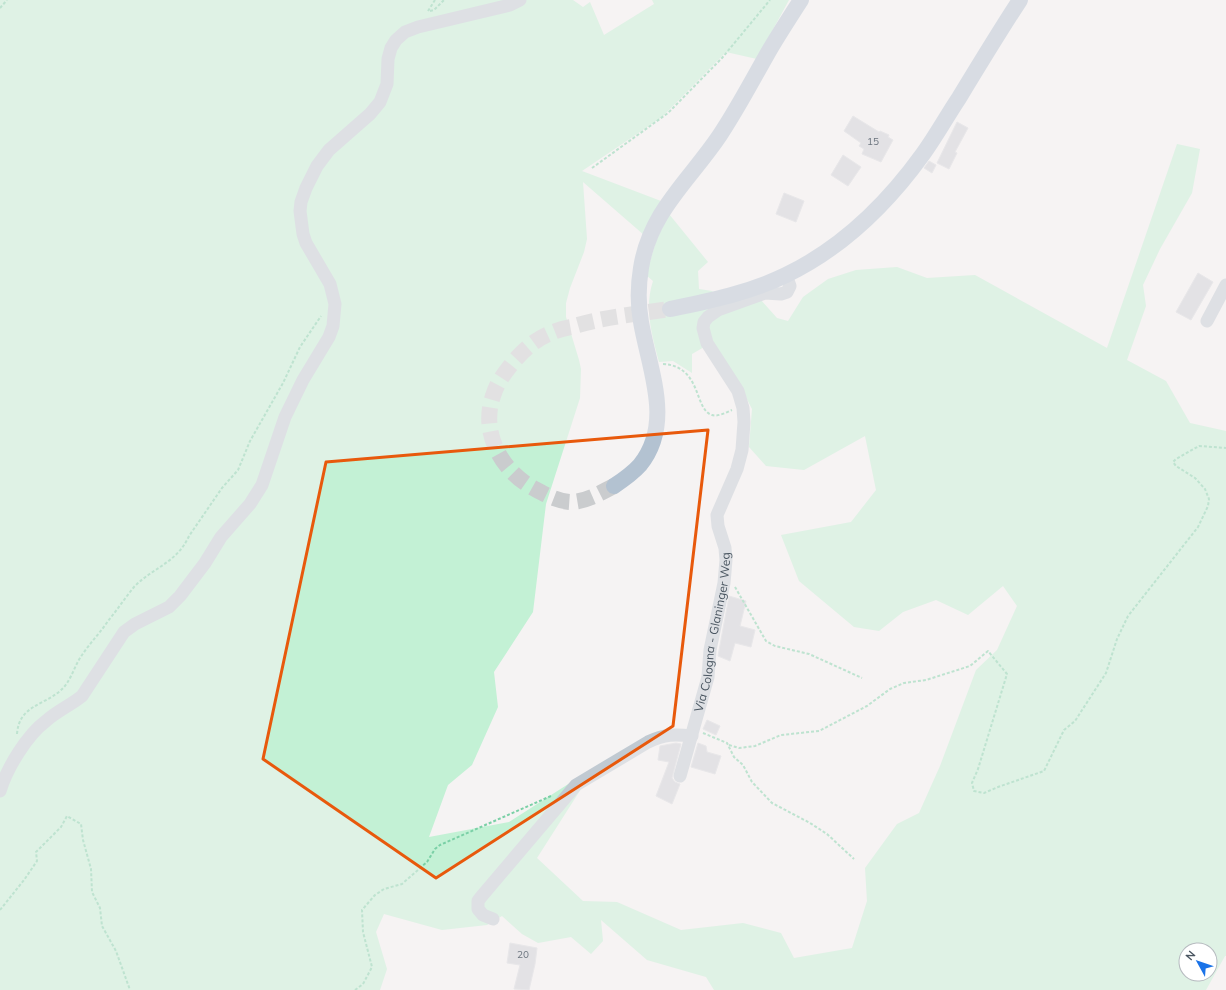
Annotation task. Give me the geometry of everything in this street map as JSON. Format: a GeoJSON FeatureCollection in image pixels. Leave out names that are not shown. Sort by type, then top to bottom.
{"type":"FeatureCollection","features":[{"type":"Feature","properties":{"kind":"main road"},"geometry":{"type":"LineString","coordinates":[[614,486],[630,475],[640,465],[647,454],[657,425],[658,412],[656,393],[638,303],[641,268],[651,234],[663,210],[708,152],[733,114],[801,0]]}},
{"type":"Feature","properties":{"kind":"main road"},"geometry":{"type":"LineString","coordinates":[[670,309],[740,293],[786,275],[822,255],[845,238],[872,214],[906,177],[924,153],[1020,0]]}},
{"type":"Feature","properties":{"kind":"street"},"geometry":{"type":"LineString","coordinates":[[0,791],[12,762],[44,722],[82,696],[124,632],[135,624],[162,611],[175,602],[205,563],[221,537],[258,494],[266,475],[285,417],[303,380],[329,337],[333,326],[335,304],[333,294],[330,284],[306,242],[300,219],[301,202],[311,177],[326,154],[370,114],[380,102],[387,84],[390,53],[396,40],[405,32],[418,27],[510,5],[520,0]]}},
{"type":"Feature","properties":{"kind":"street","name":"Via Cologna - Glaninger Weg"},"geometry":{"type":"LineString","coordinates":[[680,776],[708,677],[710,650],[724,583],[726,566],[725,548],[718,526],[717,515],[740,460],[743,429],[743,408],[741,400],[733,383],[703,335],[704,322],[713,312],[761,294],[770,292],[784,294],[790,286],[786,275]]}},
{"type":"Feature","properties":{"kind":"street"},"geometry":{"type":"LineString","coordinates":[[1207,321],[1226,285]]}},
{"type":"Feature","properties":{"kind":"street"},"geometry":{"type":"LineString","coordinates":[[493,919],[483,915],[478,909],[478,901],[573,788],[586,778],[659,737],[674,734],[692,736]]}},
{"type":"Feature","properties":{"kind":"path"},"geometry":{"type":"LineString","coordinates":[[0,8],[7,0]]}},
{"type":"Feature","properties":{"kind":"path"},"geometry":{"type":"LineString","coordinates":[[428,12],[435,0]]}},
{"type":"Feature","properties":{"kind":"path"},"geometry":{"type":"LineString","coordinates":[[592,168],[668,113],[722,58],[770,0]]}},
{"type":"Feature","properties":{"kind":"path"},"geometry":{"type":"LineString","coordinates":[[24,746],[18,739],[17,733],[22,716],[34,705],[60,691],[81,656],[135,587],[175,556],[186,543],[189,536],[222,488],[238,470],[250,441],[284,383],[300,347],[323,312]]}},
{"type":"Feature","properties":{"kind":"path"},"geometry":{"type":"LineString","coordinates":[[666,364],[684,372],[689,376],[704,409],[711,415],[719,415],[737,408],[743,408]]}},
{"type":"Feature","properties":{"kind":"path"},"geometry":{"type":"LineString","coordinates":[[692,736],[703,733],[723,740],[729,745],[739,748],[754,746],[781,735],[819,731],[867,706],[890,689],[904,683],[926,680],[970,666],[988,651],[1007,674],[972,783],[974,791],[984,793],[1044,771],[1064,730],[1075,721],[1106,673],[1117,639],[1128,616],[1198,527],[1208,506],[1209,499],[1205,489],[1195,478],[1176,466],[1173,462],[1199,446],[1226,448]]}},
{"type":"Feature","properties":{"kind":"path"},"geometry":{"type":"LineString","coordinates":[[726,566],[734,586],[766,641],[775,646],[809,654],[862,678]]}},
{"type":"Feature","properties":{"kind":"path"},"geometry":{"type":"LineString","coordinates":[[729,745],[734,757],[743,765],[752,782],[772,803],[810,823],[827,834],[854,859]]}},
{"type":"Feature","properties":{"kind":"path"},"geometry":{"type":"LineString","coordinates":[[355,990],[363,984],[372,968],[364,932],[362,910],[375,895],[384,889],[402,884],[427,862],[440,845],[573,788]]}},
{"type":"Feature","properties":{"kind":"path"},"geometry":{"type":"LineString","coordinates":[[0,910],[37,861],[36,852],[61,827],[67,816],[81,824],[83,840],[91,869],[92,892],[100,908],[102,926],[116,951],[130,990]]}},
{"type":"Feature","properties":{"kind":"highlighted area"},"geometry":{"type":"Polygon","coordinates":[[[708,430],[673,726],[436,878],[263,759],[326,462],[708,430]]]}},
{"type":"Feature","properties":{"kind":"green space"},"geometry":{"type":"Polygon","coordinates":[[[0,0],[573,0],[583,7],[590,2],[604,35],[654,4],[652,0],[789,0],[757,59],[726,52],[662,117],[582,171],[661,201],[644,235],[583,182],[587,239],[584,252],[570,288],[566,303],[566,317],[581,369],[580,398],[546,504],[533,612],[494,672],[498,707],[472,765],[448,785],[429,837],[509,822],[573,781],[581,789],[537,858],[583,901],[617,902],[681,930],[743,923],[781,933],[794,958],[852,948],[867,901],[865,868],[897,824],[919,813],[940,766],[976,670],[997,650],[1017,606],[1003,586],[968,615],[936,600],[903,612],[879,631],[854,627],[799,581],[781,535],[851,522],[876,490],[865,436],[804,470],[766,466],[749,447],[752,409],[735,376],[711,343],[692,354],[692,373],[673,361],[659,362],[649,312],[650,291],[653,281],[646,275],[656,241],[669,214],[708,262],[698,271],[699,289],[712,291],[729,311],[761,300],[777,318],[788,321],[803,297],[828,279],[856,270],[897,267],[927,278],[975,275],[1107,348],[1177,144],[1200,149],[1192,193],[1160,249],[1143,285],[1146,306],[1127,360],[1166,381],[1190,423],[1226,431],[1226,956],[1218,969],[1218,942],[1178,942],[1178,982],[1210,982],[1206,990],[714,990],[706,977],[647,960],[601,920],[603,941],[591,954],[571,937],[538,943],[522,934],[502,916],[487,925],[442,930],[384,914],[376,932],[387,969],[380,990],[0,990],[0,0]]]}},
{"type":"Feature","properties":{"kind":"building"},"geometry":{"type":"Polygon","coordinates":[[[853,116],[879,132],[880,131],[889,135],[888,137],[893,140],[881,162],[862,154],[864,149],[859,146],[861,143],[844,131],[853,116]]]}},
{"type":"Feature","properties":{"kind":"building"},"geometry":{"type":"Polygon","coordinates":[[[957,122],[968,128],[955,152],[957,153],[949,169],[937,163],[957,122]]]}},
{"type":"Feature","properties":{"kind":"building"},"geometry":{"type":"Polygon","coordinates":[[[843,155],[861,167],[848,186],[831,175],[843,155]]]}},
{"type":"Feature","properties":{"kind":"building"},"geometry":{"type":"Polygon","coordinates":[[[929,161],[936,165],[932,173],[924,168],[929,161]]]}},
{"type":"Feature","properties":{"kind":"building"},"geometry":{"type":"Polygon","coordinates":[[[784,193],[804,201],[796,222],[776,214],[784,193]]]}},
{"type":"Feature","properties":{"kind":"building"},"geometry":{"type":"Polygon","coordinates":[[[1198,273],[1213,282],[1191,320],[1176,312],[1198,273]]]}},
{"type":"Feature","properties":{"kind":"building"},"geometry":{"type":"Polygon","coordinates":[[[729,596],[746,601],[740,626],[755,630],[751,647],[735,643],[730,661],[718,656],[729,596]]]}},
{"type":"Feature","properties":{"kind":"building"},"geometry":{"type":"Polygon","coordinates":[[[707,720],[720,726],[716,735],[703,729],[707,720]]]}},
{"type":"Feature","properties":{"kind":"building"},"geometry":{"type":"Polygon","coordinates":[[[676,743],[681,744],[672,778],[675,782],[680,784],[672,804],[656,796],[669,762],[658,760],[660,746],[676,743]]]}},
{"type":"Feature","properties":{"kind":"building"},"geometry":{"type":"Polygon","coordinates":[[[698,743],[706,746],[707,752],[721,756],[715,774],[691,767],[698,743]]]}},
{"type":"Feature","properties":{"kind":"building"},"geometry":{"type":"Polygon","coordinates":[[[510,943],[537,948],[529,990],[514,989],[520,965],[507,963],[510,943]]]}},
{"type":"Feature","properties":{"kind":"tunnel"},"geometry":{"type":"LineString","coordinates":[[614,486],[589,498],[572,502],[553,498],[523,482],[504,462],[492,437],[489,424],[493,396],[499,381],[515,360],[532,344],[546,335],[561,329],[595,321],[670,309]]}}]}
